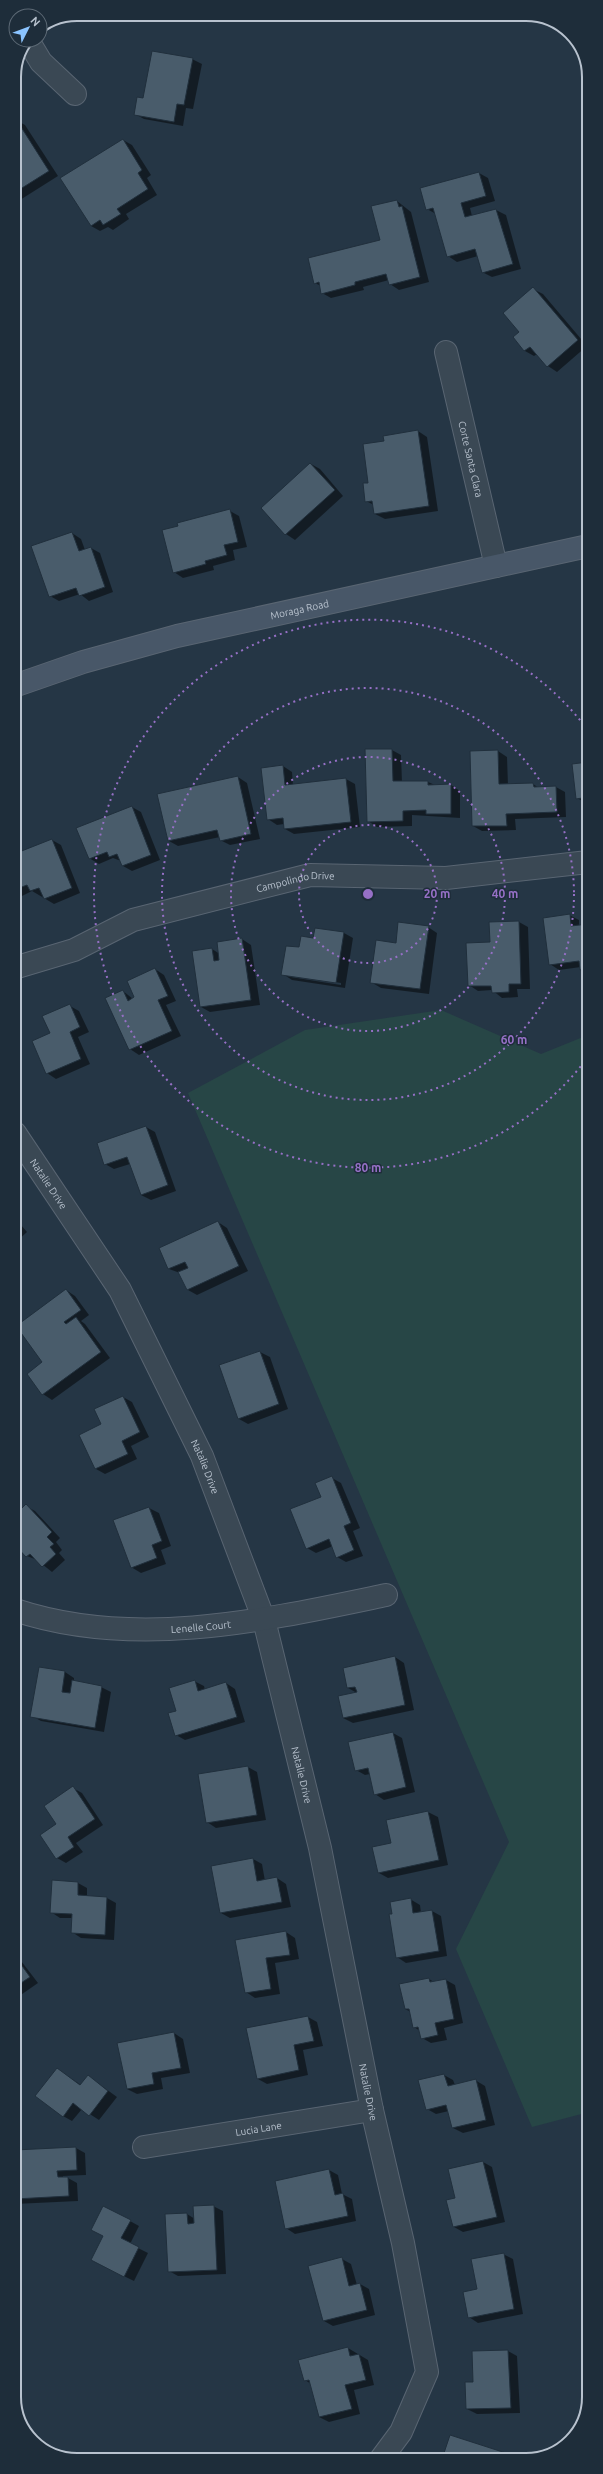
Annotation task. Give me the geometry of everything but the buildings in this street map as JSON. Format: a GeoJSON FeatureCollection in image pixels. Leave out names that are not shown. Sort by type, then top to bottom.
{"type":"FeatureCollection","features":[{"type":"Feature","properties":{"kind":"main road","name":"Moraga Road"},"geometry":{"type":"LineString","coordinates":[[21,684],[83,662],[177,636],[582,547]]}},
{"type":"Feature","properties":{"kind":"street"},"geometry":{"type":"LineString","coordinates":[[33,48],[41,62],[75,94]]}},
{"type":"Feature","properties":{"kind":"street","name":"Corte Santa Clara"},"geometry":{"type":"LineString","coordinates":[[446,352],[496,566]]}},
{"type":"Feature","properties":{"kind":"street","name":"Campolindo Drive"},"geometry":{"type":"LineString","coordinates":[[21,966],[74,950],[133,920],[310,875],[446,878],[582,863]]}},
{"type":"Feature","properties":{"kind":"street","name":"Natalie Drive"},"geometry":{"type":"LineString","coordinates":[[21,1142],[40,1168],[120,1290],[202,1456],[264,1620],[320,1848],[372,2110],[403,2242],[426,2372],[401,2432],[385,2453]]}},
{"type":"Feature","properties":{"kind":"street","name":"Lenelle Court"},"geometry":{"type":"LineString","coordinates":[[21,1611],[73,1623],[134,1630],[264,1620],[386,1595]]}},
{"type":"Feature","properties":{"kind":"street","name":"Lucia Lane"},"geometry":{"type":"LineString","coordinates":[[144,2147],[372,2110]]}},
{"type":"Feature","properties":{"kind":"green space"},"geometry":{"type":"Polygon","coordinates":[[[441,1010],[541,1054],[582,1037],[582,2114],[532,2127],[456,1949],[509,1842],[188,1093],[305,1030],[441,1010]]]}}]}
